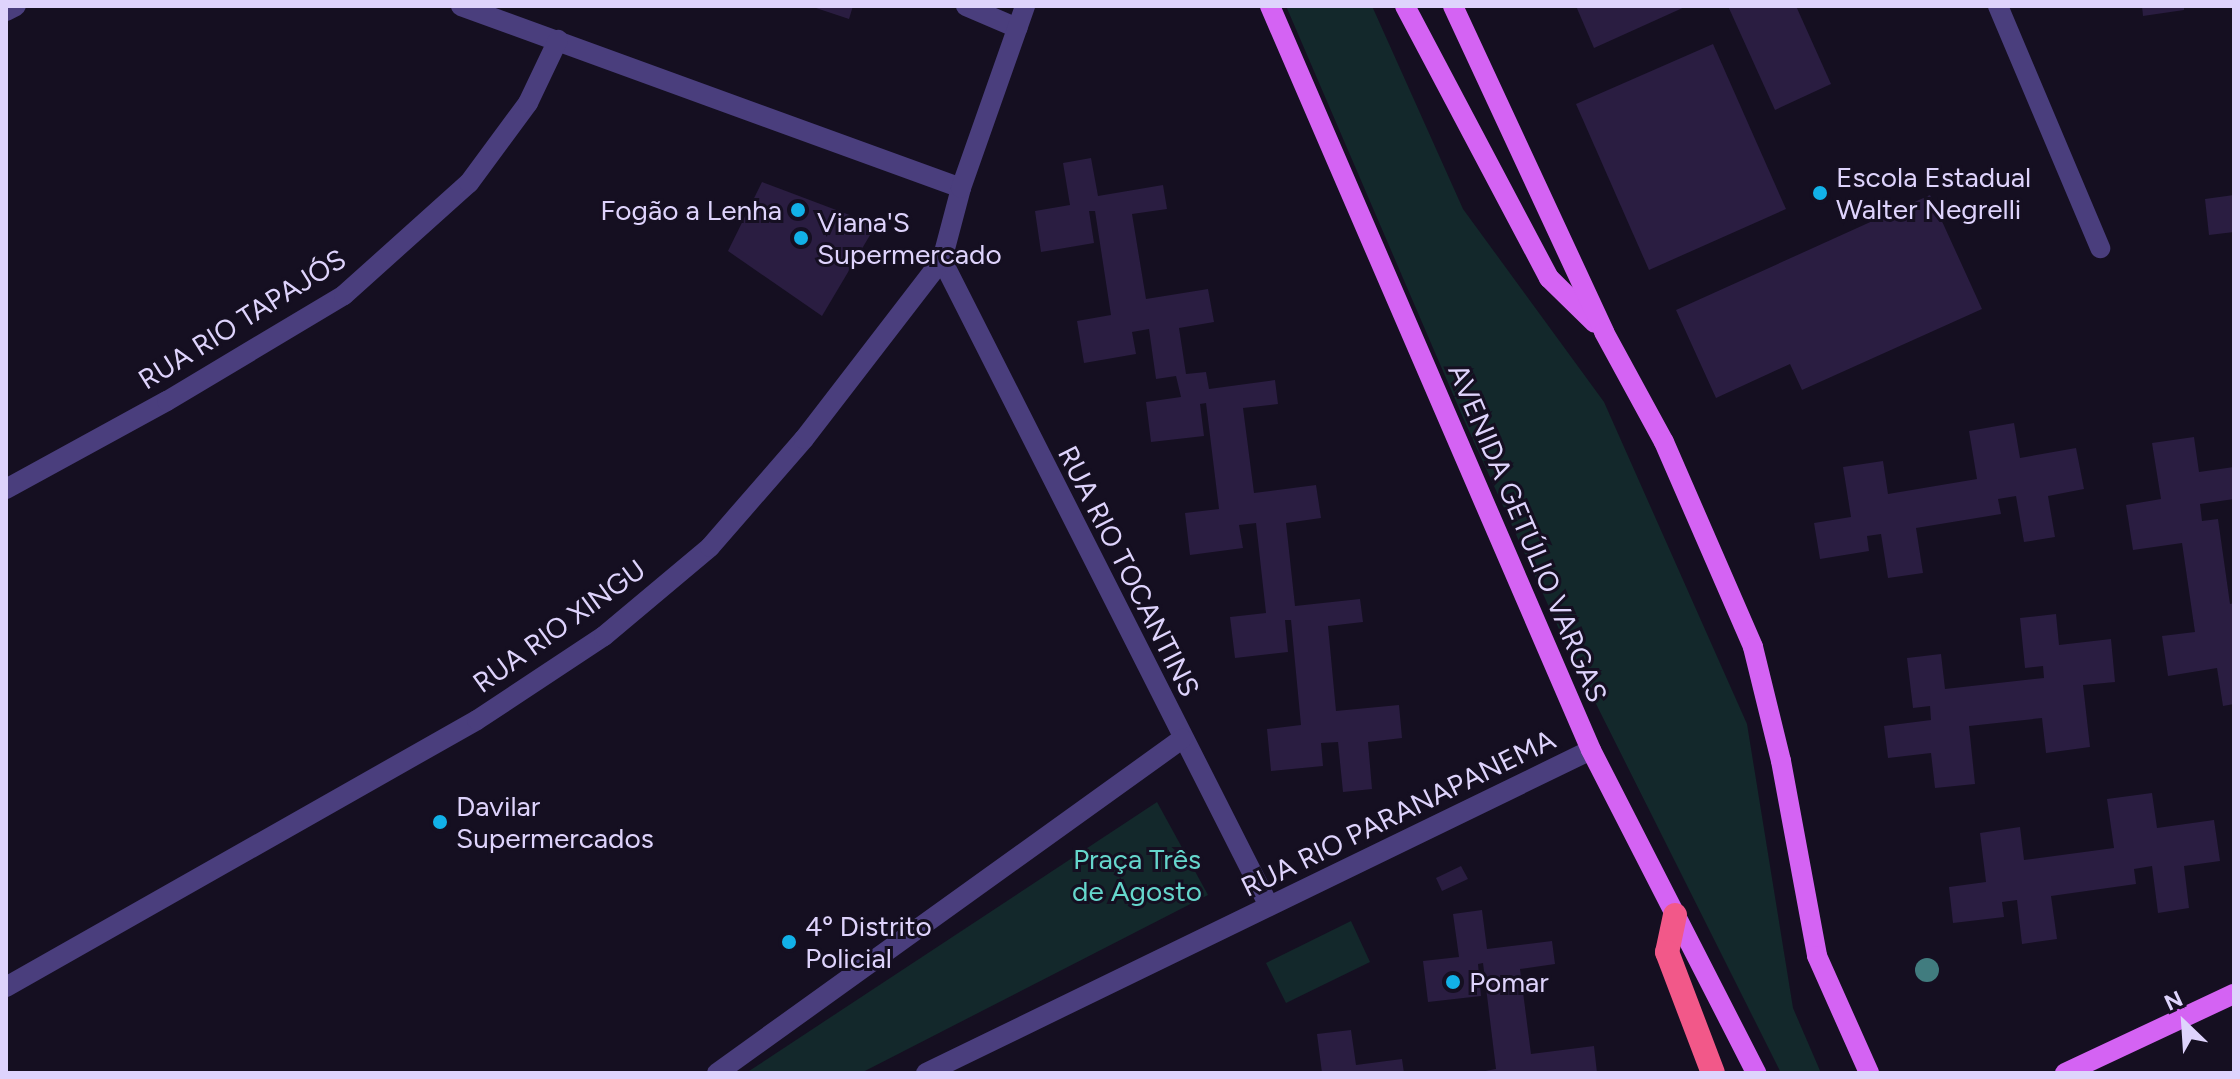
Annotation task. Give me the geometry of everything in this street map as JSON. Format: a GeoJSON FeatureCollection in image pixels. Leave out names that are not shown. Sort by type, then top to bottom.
{"type":"FeatureCollection","features":[{"type":"Feature","properties":{"kind":"highway"},"geometry":{"type":"LineString","coordinates":[[1675,915],[1667,952],[1713,1073]]}},
{"type":"Feature","properties":{"kind":"main road","name":"AVENIDA GETÚLIO VARGAS"},"geometry":{"type":"LineString","coordinates":[[1270,6],[1591,750],[1756,1073]]}},
{"type":"Feature","properties":{"kind":"main road"},"geometry":{"type":"LineString","coordinates":[[1405,6],[1549,278],[1604,332]]}},
{"type":"Feature","properties":{"kind":"main road"},"geometry":{"type":"LineString","coordinates":[[1453,6],[1604,332],[1664,442],[1753,647],[1781,761],[1817,956],[1869,1073]]}},
{"type":"Feature","properties":{"kind":"main road"},"geometry":{"type":"LineString","coordinates":[[2065,1073],[2234,994]]}},
{"type":"Feature","properties":{"kind":"street"},"geometry":{"type":"LineString","coordinates":[[6,11],[16,6]]}},
{"type":"Feature","properties":{"kind":"street"},"geometry":{"type":"LineString","coordinates":[[461,6],[961,188]]}},
{"type":"Feature","properties":{"kind":"street"},"geometry":{"type":"LineString","coordinates":[[966,6],[1017,28]]}},
{"type":"Feature","properties":{"kind":"street","name":"RUA RIO XINGU"},"geometry":{"type":"LineString","coordinates":[[6,987],[477,720],[604,636],[710,547],[804,439],[942,260],[961,188],[1025,6]]}},
{"type":"Feature","properties":{"kind":"street"},"geometry":{"type":"LineString","coordinates":[[1998,6],[2100,248]]}},
{"type":"Feature","properties":{"kind":"street","name":"RUA RIO TAPAJÓS"},"geometry":{"type":"LineString","coordinates":[[6,489],[167,401],[344,295],[469,183],[528,103],[558,40]]}},
{"type":"Feature","properties":{"kind":"street","name":"RUA RIO TOCANTINS"},"geometry":{"type":"LineString","coordinates":[[942,260],[1269,906]]}},
{"type":"Feature","properties":{"kind":"street"},"geometry":{"type":"LineString","coordinates":[[717,1073],[1182,739]]}},
{"type":"Feature","properties":{"kind":"street","name":"RUA RIO PARANAPANEMA"},"geometry":{"type":"LineString","coordinates":[[926,1073],[1591,750]]}},
{"type":"Feature","properties":{"kind":"green space"},"geometry":{"type":"Polygon","coordinates":[[[1286,6],[1372,6],[1463,209],[1604,402],[1747,724],[1793,1008],[1821,1073],[1781,1073],[1563,638],[1464,420],[1286,6]]]}},
{"type":"Feature","properties":{"kind":"green space","name":"Praça Três de Agosto"},"geometry":{"type":"Polygon","coordinates":[[[1157,802],[1208,895],[861,1073],[746,1073],[1157,802]]]}},
{"type":"Feature","properties":{"kind":"green space"},"geometry":{"type":"Polygon","coordinates":[[[1351,921],[1370,962],[1286,1003],[1266,963],[1351,921]]]}},
{"type":"Feature","properties":{"kind":"building"},"geometry":{"type":"Polygon","coordinates":[[[810,6],[853,6],[849,19],[810,6]]]}},
{"type":"Feature","properties":{"kind":"building"},"geometry":{"type":"Polygon","coordinates":[[[1576,6],[1687,6],[1594,48],[1576,6]]]}},
{"type":"Feature","properties":{"kind":"building"},"geometry":{"type":"Polygon","coordinates":[[[1728,6],[1796,6],[1831,84],[1775,110],[1728,6]]]}},
{"type":"Feature","properties":{"kind":"building"},"geometry":{"type":"Polygon","coordinates":[[[2142,6],[2184,6],[2184,10],[2143,16],[2142,6]]]}},
{"type":"Feature","properties":{"kind":"building"},"geometry":{"type":"Polygon","coordinates":[[[1713,44],[1786,209],[1649,270],[1576,104],[1713,44]]]}},
{"type":"Feature","properties":{"kind":"building"},"geometry":{"type":"Polygon","coordinates":[[[1091,158],[1098,196],[1163,185],[1167,209],[1132,214],[1146,299],[1208,289],[1214,322],[1179,328],[1186,374],[1206,372],[1209,389],[1275,380],[1278,404],[1243,408],[1254,493],[1316,485],[1321,518],[1286,523],[1295,606],[1360,599],[1363,622],[1328,626],[1336,711],[1399,705],[1402,738],[1368,742],[1372,789],[1343,792],[1338,742],[1321,743],[1323,766],[1271,771],[1267,729],[1301,725],[1291,620],[1285,620],[1288,652],[1235,658],[1230,617],[1266,613],[1256,523],[1239,525],[1243,548],[1190,555],[1185,513],[1219,509],[1206,403],[1200,404],[1204,436],[1151,442],[1146,402],[1181,397],[1176,376],[1156,379],[1149,329],[1132,332],[1136,354],[1084,363],[1077,321],[1111,315],[1095,211],[1089,211],[1094,243],[1041,252],[1035,211],[1070,205],[1063,163],[1091,158]]]}},
{"type":"Feature","properties":{"kind":"building","name":"Viana'S Supermercado"},"geometry":{"type":"Polygon","coordinates":[[[762,182],[876,225],[822,316],[728,251],[762,182]]]}},
{"type":"Feature","properties":{"kind":"building"},"geometry":{"type":"Polygon","coordinates":[[[1930,195],[1982,309],[1802,390],[1790,364],[1716,398],[1676,310],[1930,195]]]}},
{"type":"Feature","properties":{"kind":"building"},"geometry":{"type":"Polygon","coordinates":[[[2234,195],[2234,232],[2209,235],[2205,199],[2234,195]]]}},
{"type":"Feature","properties":{"kind":"building"},"geometry":{"type":"Polygon","coordinates":[[[2014,423],[2020,458],[2076,448],[2084,489],[2048,496],[2055,537],[2024,542],[2016,496],[1998,499],[2001,514],[1916,528],[1923,573],[1888,578],[1881,534],[1867,536],[1869,551],[1820,559],[1814,523],[1851,517],[1843,467],[1883,461],[1888,494],[1977,479],[1969,431],[2014,423]]]}},
{"type":"Feature","properties":{"kind":"building"},"geometry":{"type":"Polygon","coordinates":[[[2194,437],[2199,472],[2234,467],[2234,499],[2200,504],[2202,521],[2218,519],[2230,604],[2234,603],[2234,704],[2223,706],[2217,668],[2168,676],[2162,636],[2195,632],[2182,543],[2133,550],[2126,505],[2161,499],[2152,443],[2194,437]]]}},
{"type":"Feature","properties":{"kind":"building"},"geometry":{"type":"Polygon","coordinates":[[[2056,614],[2059,645],[2111,639],[2115,682],[2083,685],[2090,747],[2046,753],[2042,718],[1969,726],[1975,784],[1935,788],[1931,753],[1888,758],[1884,726],[1931,720],[1930,706],[1913,708],[1907,658],[1941,654],[1945,689],[2044,678],[2043,666],[2025,668],[2020,618],[2056,614]]]}},
{"type":"Feature","properties":{"kind":"building"},"geometry":{"type":"Polygon","coordinates":[[[2152,793],[2157,828],[2214,820],[2220,861],[2184,866],[2189,908],[2158,913],[2152,866],[2134,869],[2136,884],[2051,896],[2057,939],[2022,944],[2017,900],[2002,902],[2004,917],[1953,923],[1949,887],[1986,882],[1980,833],[2020,827],[2024,860],[2114,848],[2107,799],[2152,793]]]}},
{"type":"Feature","properties":{"kind":"building"},"geometry":{"type":"Polygon","coordinates":[[[1461,866],[1468,879],[1442,891],[1436,878],[1461,866]]]}},
{"type":"Feature","properties":{"kind":"building","name":"Pomar"},"geometry":{"type":"Polygon","coordinates":[[[1482,910],[1487,949],[1552,941],[1555,964],[1520,969],[1531,1054],[1594,1046],[1597,1073],[1475,1073],[1496,1069],[1483,963],[1478,964],[1481,996],[1428,1002],[1423,961],[1459,957],[1453,914],[1482,910]]]}},
{"type":"Feature","properties":{"kind":"building"},"geometry":{"type":"Polygon","coordinates":[[[1351,1030],[1356,1065],[1402,1059],[1404,1073],[1322,1073],[1317,1034],[1351,1030]]]}},
{"type":"Feature","properties":{"kind":"place","name":"Escola Estadual Walter Negrelli"},"geometry":{"type":"Point","coordinates":[1820,193]}},
{"type":"Feature","properties":{"kind":"place","name":"Fogão a Lenha"},"geometry":{"type":"Point","coordinates":[798,210]}},
{"type":"Feature","properties":{"kind":"place","name":"Viana'S Supermercado"},"geometry":{"type":"Point","coordinates":[801,238]}},
{"type":"Feature","properties":{"kind":"place","name":"Davilar Supermercados"},"geometry":{"type":"Point","coordinates":[440,822]}},
{"type":"Feature","properties":{"kind":"place","name":"4º Distrito Policial"},"geometry":{"type":"Point","coordinates":[789,942]}},
{"type":"Feature","properties":{"kind":"place","name":"Pomar"},"geometry":{"type":"Point","coordinates":[1453,982]}}]}
